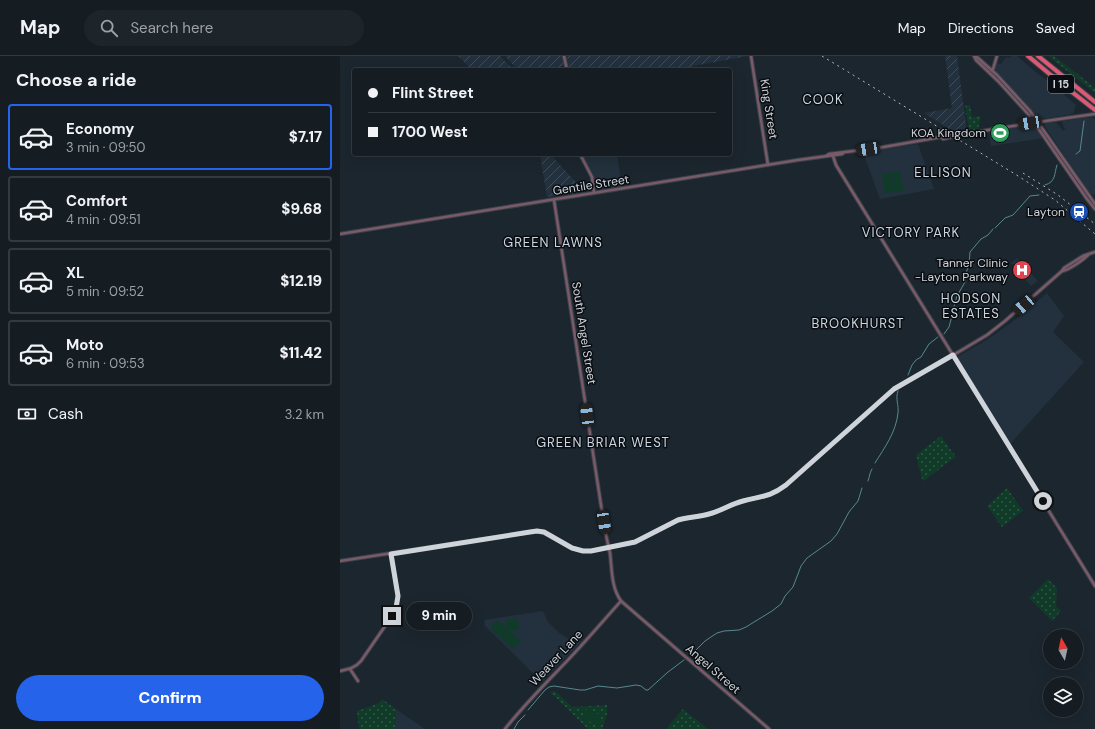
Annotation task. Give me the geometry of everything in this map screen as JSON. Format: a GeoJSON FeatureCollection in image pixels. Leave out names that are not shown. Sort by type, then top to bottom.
{"type":"FeatureCollection","features":[{"type":"Feature","properties":{"kind":"highway","name":"I 15"},"geometry":{"type":"LineString","coordinates":[[1028,56],[1048,74],[1095,110]]}},
{"type":"Feature","properties":{"kind":"highway","name":"I 15"},"geometry":{"type":"LineString","coordinates":[[1038,56],[1095,102]]}},
{"type":"Feature","properties":{"kind":"highway"},"geometry":{"type":"LineString","coordinates":[[1066,79],[1095,99]]}},
{"type":"Feature","properties":{"kind":"main road"},"geometry":{"type":"LineString","coordinates":[[564,56],[566,68]]}},
{"type":"Feature","properties":{"kind":"main road","name":"King Street"},"geometry":{"type":"LineString","coordinates":[[751,56],[768,165]]}},
{"type":"Feature","properties":{"kind":"main road"},"geometry":{"type":"LineString","coordinates":[[974,56],[992,70],[1036,122],[1095,204]]}},
{"type":"Feature","properties":{"kind":"main road"},"geometry":{"type":"LineString","coordinates":[[974,56],[976,60],[1036,122],[1095,209]]}},
{"type":"Feature","properties":{"kind":"main road"},"geometry":{"type":"LineString","coordinates":[[992,70],[994,68],[996,56]]}},
{"type":"Feature","properties":{"kind":"main road"},"geometry":{"type":"LineString","coordinates":[[986,65],[995,63]]}},
{"type":"Feature","properties":{"kind":"main road"},"geometry":{"type":"LineString","coordinates":[[993,76],[996,76],[1004,83]]}},
{"type":"Feature","properties":{"kind":"main road","name":"Gentile Street"},"geometry":{"type":"LineString","coordinates":[[340,234],[843,153],[943,139],[1036,122],[1095,114]]}},
{"type":"Feature","properties":{"kind":"main road","name":"Gentile Street"},"geometry":{"type":"LineString","coordinates":[[833,156],[843,153]]}},
{"type":"Feature","properties":{"kind":"main road"},"geometry":{"type":"LineString","coordinates":[[581,156],[592,177],[594,193]]}},
{"type":"Feature","properties":{"kind":"main road"},"geometry":{"type":"LineString","coordinates":[[827,156],[833,156],[836,165],[1095,586]]}},
{"type":"Feature","properties":{"kind":"main road","name":"South Angel Street"},"geometry":{"type":"LineString","coordinates":[[554,200],[614,587],[621,601],[645,622]]}},
{"type":"Feature","properties":{"kind":"main road"},"geometry":{"type":"LineString","coordinates":[[340,562],[537,531],[550,535],[577,550],[591,551],[635,542],[684,518],[709,514],[742,501],[766,496],[778,491],[801,472],[894,389],[987,335],[997,328],[1064,268],[1083,256],[1095,252]]}},
{"type":"Feature","properties":{"kind":"main road"},"geometry":{"type":"LineString","coordinates":[[340,671],[350,669],[361,661],[396,608],[398,596],[391,554]]}},
{"type":"Feature","properties":{"kind":"main road","name":"Weaver Lane"},"geometry":{"type":"LineString","coordinates":[[505,729],[544,684],[568,660],[621,601]]}},
{"type":"Feature","properties":{"kind":"main road","name":"Angel Street"},"geometry":{"type":"LineString","coordinates":[[645,622],[769,729]]}},
{"type":"Feature","properties":{"kind":"main road"},"geometry":{"type":"LineString","coordinates":[[350,669],[358,681]]}},
{"type":"Feature","properties":{"kind":"shaded area"},"geometry":{"type":"Polygon","coordinates":[[[458,56],[500,56],[511,68],[470,68],[458,56]]]}},
{"type":"Feature","properties":{"kind":"shaded area"},"geometry":{"type":"Polygon","coordinates":[[[505,56],[563,56],[564,65],[562,67],[516,68],[505,56]]]}},
{"type":"Feature","properties":{"kind":"shaded area"},"geometry":{"type":"Polygon","coordinates":[[[567,56],[748,56],[693,66],[693,68],[569,68],[567,56]]]}},
{"type":"Feature","properties":{"kind":"shaded area"},"geometry":{"type":"Polygon","coordinates":[[[945,56],[957,56],[967,132],[957,134],[924,113],[952,108],[945,56]]]}},
{"type":"Feature","properties":{"kind":"shaded area"},"geometry":{"type":"Polygon","coordinates":[[[1012,56],[1017,56],[1076,105],[1073,114],[1041,119],[1038,118],[995,70],[996,63],[1001,64],[1006,57],[1009,58],[1012,56]]]}},
{"type":"Feature","properties":{"kind":"shaded area"},"geometry":{"type":"Polygon","coordinates":[[[1092,117],[1095,119],[1095,194],[1093,195],[1082,182],[1044,125],[1046,123],[1056,122],[1063,131],[1066,128],[1064,128],[1062,121],[1092,117]]]}},
{"type":"Feature","properties":{"kind":"shaded area"},"geometry":{"type":"Polygon","coordinates":[[[1033,125],[1044,138],[991,146],[989,132],[1033,125]]]}},
{"type":"Feature","properties":{"kind":"shaded area"},"geometry":{"type":"Polygon","coordinates":[[[918,144],[934,189],[880,199],[863,152],[918,144]]]}},
{"type":"Feature","properties":{"kind":"shaded area"},"geometry":{"type":"Polygon","coordinates":[[[540,156],[552,156],[585,192],[547,197],[540,156]]]}},
{"type":"Feature","properties":{"kind":"shaded area"},"geometry":{"type":"Polygon","coordinates":[[[583,156],[617,156],[622,187],[597,190],[593,174],[583,156]]]}},
{"type":"Feature","properties":{"kind":"shaded area","name":"Tanner Clinic -Layton Parkway"},"geometry":{"type":"Polygon","coordinates":[[[1017,258],[1038,281],[1031,286],[1011,263],[1017,258]]]}},
{"type":"Feature","properties":{"kind":"shaded area"},"geometry":{"type":"Polygon","coordinates":[[[1047,293],[1064,316],[1053,332],[1084,362],[1010,444],[957,357],[994,335],[1047,293]]]}},
{"type":"Feature","properties":{"kind":"shaded area"},"geometry":{"type":"Polygon","coordinates":[[[543,611],[548,622],[558,632],[567,638],[577,639],[581,642],[542,682],[485,626],[484,620],[543,611]]]}},
{"type":"Feature","properties":{"kind":"shaded area"},"geometry":{"type":"Polygon","coordinates":[[[396,709],[425,729],[396,729],[396,709]]]}},
{"type":"Feature","properties":{"kind":"green space"},"geometry":{"type":"Polygon","coordinates":[[[1048,56],[1054,56],[1093,86],[1095,88],[1095,93],[1048,56]]]}},
{"type":"Feature","properties":{"kind":"green space"},"geometry":{"type":"Polygon","coordinates":[[[970,105],[972,117],[981,116],[978,130],[969,130],[965,106],[970,105]]]}},
{"type":"Feature","properties":{"kind":"green space"},"geometry":{"type":"Polygon","coordinates":[[[900,171],[903,191],[895,192],[892,173],[900,171]]]}},
{"type":"Feature","properties":{"kind":"green space"},"geometry":{"type":"Polygon","coordinates":[[[891,173],[894,192],[885,193],[882,174],[891,173]]]}},
{"type":"Feature","properties":{"kind":"green space"},"geometry":{"type":"Polygon","coordinates":[[[941,436],[956,457],[924,481],[922,479],[916,455],[941,436]]]}},
{"type":"Feature","properties":{"kind":"green space"},"geometry":{"type":"Polygon","coordinates":[[[1007,488],[1023,511],[1002,527],[987,506],[1007,488]]]}},
{"type":"Feature","properties":{"kind":"green space"},"geometry":{"type":"Polygon","coordinates":[[[1048,579],[1057,588],[1056,606],[1061,611],[1052,621],[1029,598],[1048,579]]]}},
{"type":"Feature","properties":{"kind":"green space"},"geometry":{"type":"Polygon","coordinates":[[[517,619],[519,630],[510,631],[521,641],[514,649],[502,639],[509,631],[501,638],[490,628],[497,620],[507,629],[506,620],[517,619]]]}},
{"type":"Feature","properties":{"kind":"green space"},"geometry":{"type":"Polygon","coordinates":[[[555,691],[572,707],[607,705],[607,715],[602,729],[588,729],[550,692],[555,691]]]}},
{"type":"Feature","properties":{"kind":"green space"},"geometry":{"type":"Polygon","coordinates":[[[382,699],[396,709],[396,729],[359,729],[357,711],[379,703],[382,699]]]}},
{"type":"Feature","properties":{"kind":"green space"},"geometry":{"type":"Polygon","coordinates":[[[585,709],[602,715],[598,725],[582,719],[585,709]]]}},
{"type":"Feature","properties":{"kind":"green space"},"geometry":{"type":"Polygon","coordinates":[[[683,709],[708,729],[666,729],[683,709]]]}},
{"type":"Feature","properties":{"kind":"waterway"},"geometry":{"type":"LineString","coordinates":[[1076,154],[1080,151],[1084,121]]}},
{"type":"Feature","properties":{"kind":"waterway"},"geometry":{"type":"LineString","coordinates":[[1045,185],[1049,184],[1053,180],[1057,165]]}},
{"type":"Feature","properties":{"kind":"waterway"},"geometry":{"type":"LineString","coordinates":[[995,228],[1005,218],[1013,215],[1030,196],[1039,195]]}},
{"type":"Feature","properties":{"kind":"waterway"},"geometry":{"type":"LineString","coordinates":[[953,310],[957,296],[965,282],[970,252],[981,239],[988,235],[993,229]]}},
{"type":"Feature","properties":{"kind":"waterway"},"geometry":{"type":"LineString","coordinates":[[944,334],[949,327],[952,316]]}},
{"type":"Feature","properties":{"kind":"waterway"},"geometry":{"type":"LineString","coordinates":[[908,375],[912,365],[921,357],[929,344],[938,337]]}},
{"type":"Feature","properties":{"kind":"waterway"},"geometry":{"type":"LineString","coordinates":[[875,463],[890,439],[895,427],[898,413],[898,391]]}},
{"type":"Feature","properties":{"kind":"waterway"},"geometry":{"type":"LineString","coordinates":[[868,481],[872,469]]}},
{"type":"Feature","properties":{"kind":"waterway"},"geometry":{"type":"LineString","coordinates":[[691,655],[705,641],[717,633],[739,630],[746,627],[781,604],[785,596],[793,587],[801,566],[807,558],[831,541],[837,534],[849,512],[858,501],[862,488]]}},
{"type":"Feature","properties":{"kind":"waterway"},"geometry":{"type":"LineString","coordinates":[[528,710],[545,690],[554,686],[585,690],[598,686],[617,688],[636,685],[648,690],[684,660]]}},
{"type":"Feature","properties":{"kind":"waterway"},"geometry":{"type":"LineString","coordinates":[[514,729],[525,715]]}},
{"type":"Feature","properties":{"kind":"railway"},"geometry":{"type":"LineString","coordinates":[[822,56],[1055,200],[1095,234]]}},
{"type":"Feature","properties":{"kind":"railway"},"geometry":{"type":"LineString","coordinates":[[1023,173],[1058,195],[1095,224]]}},
{"type":"Feature","properties":{"kind":"place","name":"KOA Kingdom"},"geometry":{"type":"Point","coordinates":[1000,133]}},
{"type":"Feature","properties":{"kind":"place","name":"Layton"},"geometry":{"type":"Point","coordinates":[1079,212]}},
{"type":"Feature","properties":{"kind":"place","name":"Tanner Clinic -Layton Parkway"},"geometry":{"type":"Point","coordinates":[1022,270]}},
{"type":"Feature","properties":{"kind":"district","name":"COOK"},"geometry":{"type":"Point","coordinates":[823,99]}},
{"type":"Feature","properties":{"kind":"district","name":"ELLISON"},"geometry":{"type":"Point","coordinates":[943,172]}},
{"type":"Feature","properties":{"kind":"district","name":"VICTORY PARK"},"geometry":{"type":"Point","coordinates":[911,232]}},
{"type":"Feature","properties":{"kind":"district","name":"GREEN LAWNS"},"geometry":{"type":"Point","coordinates":[553,242]}},
{"type":"Feature","properties":{"kind":"district","name":"HODSON ESTATES"},"geometry":{"type":"Point","coordinates":[971,306]}},
{"type":"Feature","properties":{"kind":"district","name":"BROOKHURST"},"geometry":{"type":"Point","coordinates":[858,323]}},
{"type":"Feature","properties":{"kind":"district","name":"GREEN BRIAR WEST"},"geometry":{"type":"Point","coordinates":[603,442]}},
{"type":"Feature","properties":{"kind":"route"},"geometry":{"type":"LineString","coordinates":[[392,616],[396,608],[398,596],[391,554],[537,531],[544,532],[577,550],[591,551],[635,542],[678,520],[709,514],[742,501],[766,496],[778,491],[786,485],[894,389],[953,355],[1043,501]]}}]}
